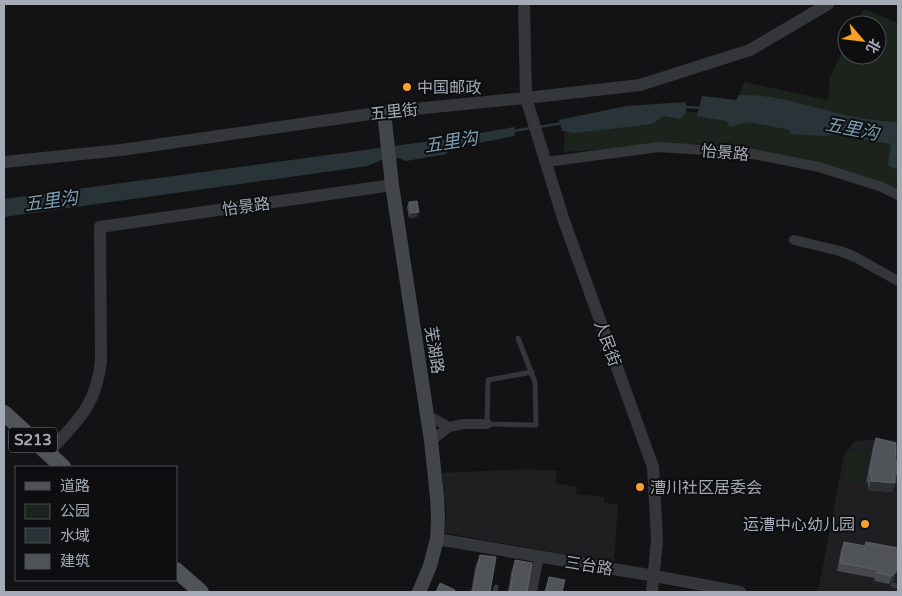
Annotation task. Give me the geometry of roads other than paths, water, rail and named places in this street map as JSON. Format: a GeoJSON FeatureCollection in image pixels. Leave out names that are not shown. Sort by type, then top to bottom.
{"type":"FeatureCollection","features":[{"type":"Feature","properties":{"kind":"main road","name":"芜湖路"},"geometry":{"type":"LineString","coordinates":[[384,112],[392,185],[431,440],[438,511],[437,539],[430,566],[419,592]]}},
{"type":"Feature","properties":{"kind":"main road","name":"S213"},"geometry":{"type":"LineString","coordinates":[[4,413],[62,466]]}},
{"type":"Feature","properties":{"kind":"main road"},"geometry":{"type":"LineString","coordinates":[[178,572],[201,592]]}},
{"type":"Feature","properties":{"kind":"street","name":"人民街"},"geometry":{"type":"LineString","coordinates":[[524,4],[526,98],[563,218],[653,467],[657,540],[652,592]]}},
{"type":"Feature","properties":{"kind":"street","name":"五里街"},"geometry":{"type":"LineString","coordinates":[[4,162],[121,150],[384,112],[640,85],[750,50],[828,4]]}},
{"type":"Feature","properties":{"kind":"street","name":"怡景路"},"geometry":{"type":"LineString","coordinates":[[546,162],[659,147],[748,153],[819,167],[882,187],[898,195]]}},
{"type":"Feature","properties":{"kind":"street","name":"怡景路"},"geometry":{"type":"LineString","coordinates":[[48,453],[85,411],[99,380],[101,361],[100,227],[392,185]]}},
{"type":"Feature","properties":{"kind":"street"},"geometry":{"type":"LineString","coordinates":[[794,240],[840,251],[855,257],[898,281]]}},
{"type":"Feature","properties":{"kind":"street"},"geometry":{"type":"LineString","coordinates":[[427,415],[450,427]]}},
{"type":"Feature","properties":{"kind":"street"},"geometry":{"type":"LineString","coordinates":[[431,440],[450,427],[464,424],[487,424]]}},
{"type":"Feature","properties":{"kind":"street","name":"三台路"},"geometry":{"type":"LineString","coordinates":[[437,539],[740,592]]}},
{"type":"Feature","properties":{"kind":"street"},"geometry":{"type":"LineString","coordinates":[[532,592],[539,556]]}},
{"type":"Feature","properties":{"kind":"lane"},"geometry":{"type":"LineString","coordinates":[[518,338],[532,372],[536,382],[536,425],[487,424],[488,380],[532,372]]}},
{"type":"Feature","properties":{"kind":"lane"},"geometry":{"type":"LineString","coordinates":[[896,467],[898,449]]}},
{"type":"Feature","properties":{"kind":"water"},"geometry":{"type":"Polygon","coordinates":[[[739,95],[776,98],[852,117],[898,123],[898,170],[888,165],[891,144],[860,139],[852,132],[825,136],[790,134],[790,130],[749,122],[730,127],[726,121],[697,116],[702,96],[736,100],[739,95]]]}},
{"type":"Feature","properties":{"kind":"water"},"geometry":{"type":"Polygon","coordinates":[[[686,102],[686,113],[681,119],[664,116],[652,124],[575,133],[562,131],[559,120],[626,106],[686,102]]]}},
{"type":"Feature","properties":{"kind":"water"},"geometry":{"type":"Polygon","coordinates":[[[514,127],[515,136],[447,149],[447,154],[406,161],[399,158],[381,160],[368,166],[4,217],[4,199],[446,139],[514,127]]]}},
{"type":"Feature","properties":{"kind":"waterway","name":"五里沟"},"geometry":{"type":"LineString","coordinates":[[685,107],[702,108]]}},
{"type":"Feature","properties":{"kind":"waterway","name":"五里沟"},"geometry":{"type":"LineString","coordinates":[[539,127],[563,123]]}},
{"type":"Feature","properties":{"kind":"waterway","name":"五里沟"},"geometry":{"type":"LineString","coordinates":[[512,131],[531,128]]}},
{"type":"Feature","properties":{"kind":"place","name":"中国邮政"},"geometry":{"type":"Point","coordinates":[407,87]}},
{"type":"Feature","properties":{"kind":"place","name":"漕川社区居委会"},"geometry":{"type":"Point","coordinates":[640,487]}},
{"type":"Feature","properties":{"kind":"place","name":"运漕中心幼儿园"},"geometry":{"type":"Point","coordinates":[865,524]}}]}
